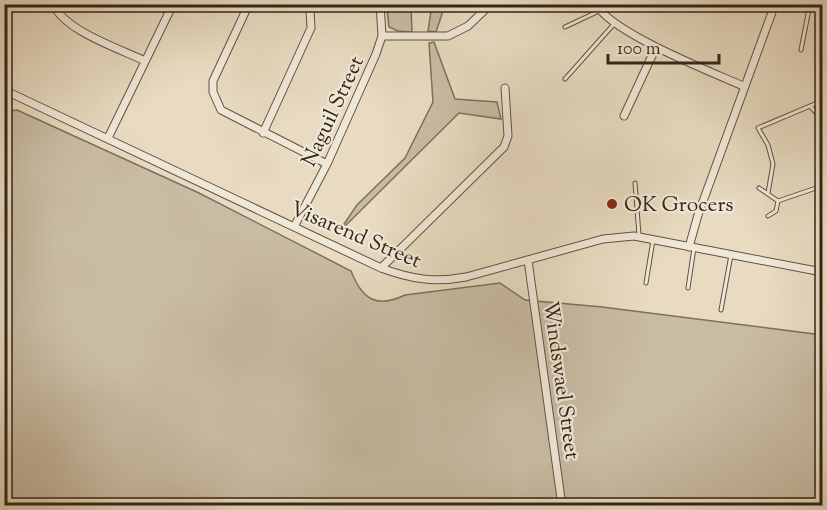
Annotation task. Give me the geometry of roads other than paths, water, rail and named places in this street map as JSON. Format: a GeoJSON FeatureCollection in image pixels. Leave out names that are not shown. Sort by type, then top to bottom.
{"type":"FeatureCollection","features":[{"type":"Feature","properties":{"kind":"street"},"geometry":{"type":"LineString","coordinates":[[53,4],[59,15],[70,25],[145,61]]}},
{"type":"Feature","properties":{"kind":"street"},"geometry":{"type":"LineString","coordinates":[[108,138],[173,4]]}},
{"type":"Feature","properties":{"kind":"street"},"geometry":{"type":"LineString","coordinates":[[252,4],[247,8],[213,81],[213,92],[221,110],[327,164]]}},
{"type":"Feature","properties":{"kind":"street"},"geometry":{"type":"LineString","coordinates":[[263,133],[311,28],[310,10],[306,4]]}},
{"type":"Feature","properties":{"kind":"street","name":"Naguil Street"},"geometry":{"type":"LineString","coordinates":[[294,227],[327,164],[367,77],[382,36],[380,4]]}},
{"type":"Feature","properties":{"kind":"street"},"geometry":{"type":"LineString","coordinates":[[382,36],[448,36],[468,26],[491,4]]}},
{"type":"Feature","properties":{"kind":"street"},"geometry":{"type":"LineString","coordinates":[[692,248],[698,215],[743,86],[775,4]]}},
{"type":"Feature","properties":{"kind":"street"},"geometry":{"type":"LineString","coordinates":[[598,8],[615,22],[656,47],[743,86]]}},
{"type":"Feature","properties":{"kind":"street"},"geometry":{"type":"LineString","coordinates":[[624,116],[656,47]]}},
{"type":"Feature","properties":{"kind":"street"},"geometry":{"type":"LineString","coordinates":[[381,268],[504,147],[508,136],[505,88]]}},
{"type":"Feature","properties":{"kind":"street","name":"Visarend Street"},"geometry":{"type":"LineString","coordinates":[[4,90],[381,268],[420,281],[444,281],[603,239],[639,237],[822,272]]}},
{"type":"Feature","properties":{"kind":"street","name":"Windswael Street"},"geometry":{"type":"LineString","coordinates":[[528,260],[562,506]]}},
{"type":"Feature","properties":{"kind":"lane"},"geometry":{"type":"LineString","coordinates":[[801,50],[810,4]]}},
{"type":"Feature","properties":{"kind":"lane"},"geometry":{"type":"LineString","coordinates":[[565,27],[598,8]]}},
{"type":"Feature","properties":{"kind":"lane"},"geometry":{"type":"LineString","coordinates":[[565,80],[615,22]]}},
{"type":"Feature","properties":{"kind":"lane"},"geometry":{"type":"LineString","coordinates":[[768,193],[773,164],[768,145],[758,128],[822,101]]}},
{"type":"Feature","properties":{"kind":"lane"},"geometry":{"type":"LineString","coordinates":[[810,106],[819,117],[822,130]]}},
{"type":"Feature","properties":{"kind":"lane"},"geometry":{"type":"LineString","coordinates":[[819,117],[822,109]]}},
{"type":"Feature","properties":{"kind":"lane"},"geometry":{"type":"LineString","coordinates":[[635,183],[639,237]]}},
{"type":"Feature","properties":{"kind":"lane"},"geometry":{"type":"LineString","coordinates":[[778,201],[822,186]]}},
{"type":"Feature","properties":{"kind":"lane"},"geometry":{"type":"LineString","coordinates":[[759,188],[778,201]]}},
{"type":"Feature","properties":{"kind":"lane"},"geometry":{"type":"LineString","coordinates":[[768,216],[776,211],[778,201]]}},
{"type":"Feature","properties":{"kind":"lane"},"geometry":{"type":"LineString","coordinates":[[646,283],[653,240]]}},
{"type":"Feature","properties":{"kind":"lane"},"geometry":{"type":"LineString","coordinates":[[688,288],[692,248]]}},
{"type":"Feature","properties":{"kind":"lane"},"geometry":{"type":"LineString","coordinates":[[721,310],[731,255]]}},
{"type":"Feature","properties":{"kind":"place","name":"OK Grocers"},"geometry":{"type":"Point","coordinates":[612,204]}}]}
